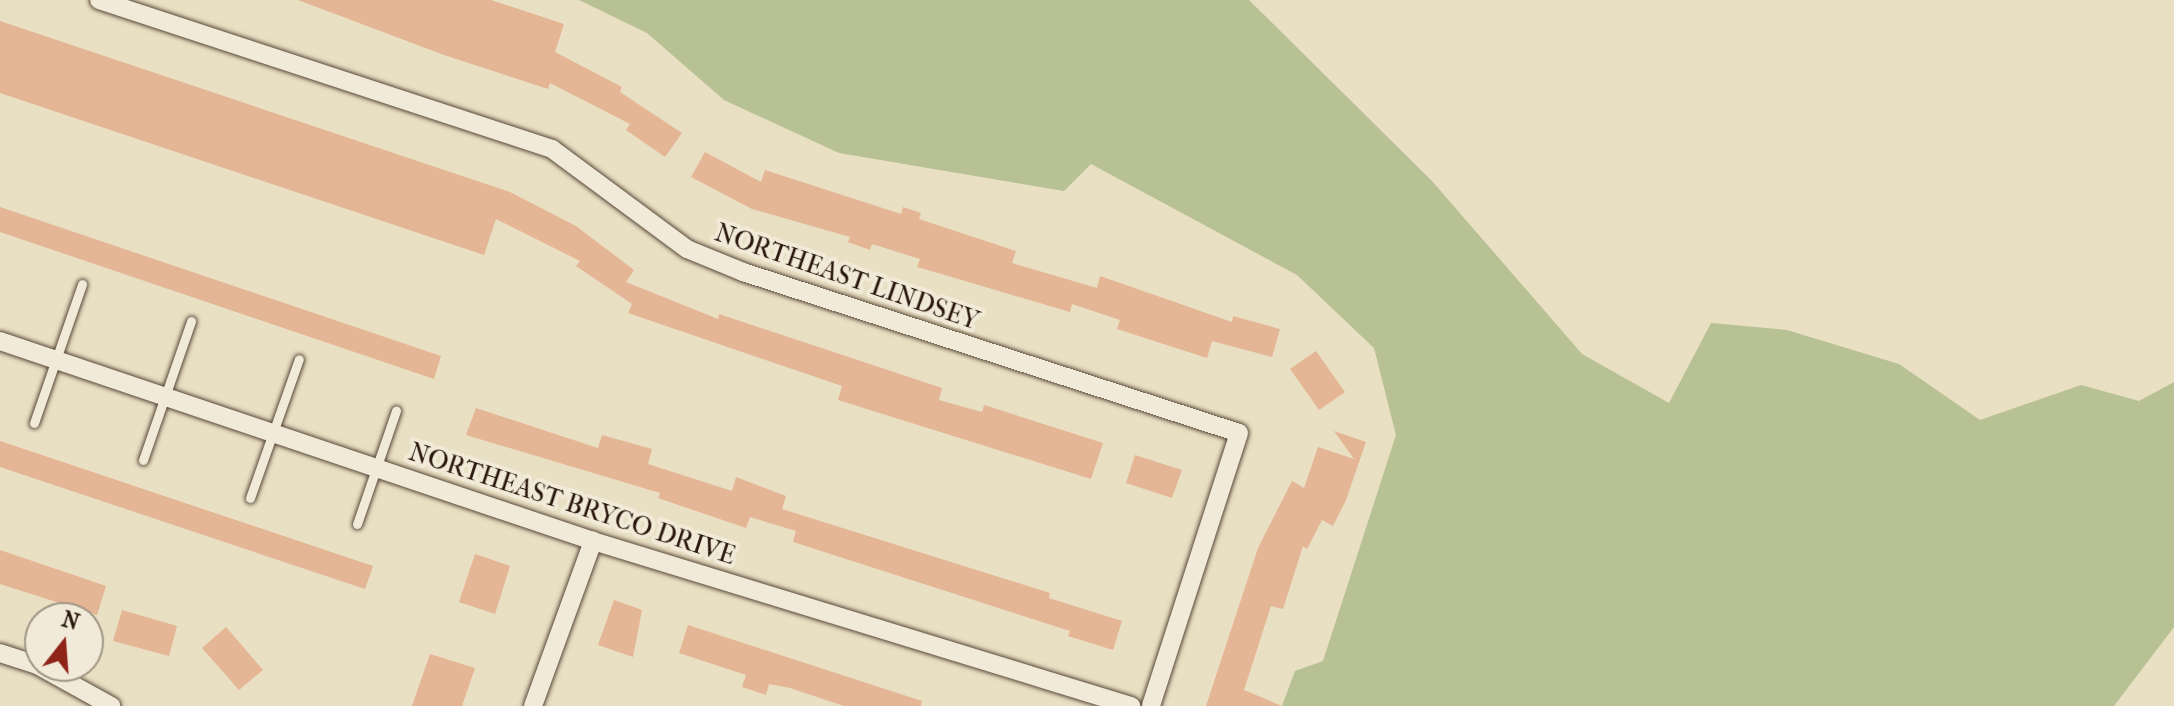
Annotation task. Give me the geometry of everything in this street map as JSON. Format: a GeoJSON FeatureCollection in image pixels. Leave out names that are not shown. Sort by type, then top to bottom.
{"type":"FeatureCollection","features":[{"type":"Feature","properties":{"kind":"street","name":"NORTHEAST LINDSEY"},"geometry":{"type":"LineString","coordinates":[[99,0],[552,149],[687,249],[743,272],[1239,433],[1151,706]]}},
{"type":"Feature","properties":{"kind":"street","name":"NORTHEAST BRYCO DRIVE"},"geometry":{"type":"LineString","coordinates":[[0,341],[593,541],[1131,706]]}},
{"type":"Feature","properties":{"kind":"street"},"geometry":{"type":"LineString","coordinates":[[533,706],[593,541]]}},
{"type":"Feature","properties":{"kind":"street"},"geometry":{"type":"LineString","coordinates":[[0,653],[37,665],[111,706]]}},
{"type":"Feature","properties":{"kind":"lane"},"geometry":{"type":"LineString","coordinates":[[34,423],[82,284]]}},
{"type":"Feature","properties":{"kind":"lane"},"geometry":{"type":"LineString","coordinates":[[143,460],[191,321]]}},
{"type":"Feature","properties":{"kind":"lane"},"geometry":{"type":"LineString","coordinates":[[250,498],[299,359]]}},
{"type":"Feature","properties":{"kind":"lane"},"geometry":{"type":"LineString","coordinates":[[357,524],[396,411]]}},
{"type":"Feature","properties":{"kind":"green space"},"geometry":{"type":"Polygon","coordinates":[[[579,0],[1249,0],[1432,181],[1582,354],[1669,403],[1711,323],[1787,330],[1899,364],[1980,420],[2081,385],[2139,401],[2174,382],[2174,627],[2114,706],[1282,706],[1295,671],[1323,661],[1396,435],[1374,348],[1297,275],[1091,164],[1064,191],[839,153],[724,100],[647,33],[579,0]]]}},
{"type":"Feature","properties":{"kind":"building"},"geometry":{"type":"Polygon","coordinates":[[[298,0],[491,0],[564,24],[555,52],[622,87],[620,92],[682,133],[665,157],[626,130],[630,124],[550,83],[548,89],[444,55],[298,0]]]}},
{"type":"Feature","properties":{"kind":"building"},"geometry":{"type":"Polygon","coordinates":[[[0,21],[510,192],[576,226],[634,270],[626,282],[718,319],[719,314],[942,388],[939,400],[982,412],[984,405],[1103,443],[1091,479],[838,400],[842,386],[628,313],[632,304],[576,266],[580,261],[496,219],[484,255],[0,93],[0,21]]]}},
{"type":"Feature","properties":{"kind":"building"},"geometry":{"type":"Polygon","coordinates":[[[705,152],[761,182],[765,170],[901,214],[903,207],[921,213],[919,219],[1016,251],[1012,263],[1097,288],[1100,276],[1232,322],[1233,316],[1280,329],[1272,357],[1212,341],[1207,358],[1117,329],[1120,320],[1072,304],[1070,312],[917,267],[920,259],[872,244],[870,250],[848,242],[850,237],[752,209],[691,177],[705,152]]]}},
{"type":"Feature","properties":{"kind":"building"},"geometry":{"type":"Polygon","coordinates":[[[0,207],[441,356],[434,379],[0,232],[0,207]]]}},
{"type":"Feature","properties":{"kind":"building"},"geometry":{"type":"Polygon","coordinates":[[[1316,351],[1345,392],[1319,410],[1290,369],[1316,351]]]}},
{"type":"Feature","properties":{"kind":"building"},"geometry":{"type":"Polygon","coordinates":[[[476,408],[598,448],[602,435],[652,449],[648,464],[732,491],[736,477],[786,496],[782,509],[1050,593],[1049,598],[1122,621],[1113,650],[1068,636],[1070,631],[793,542],[796,531],[750,517],[746,528],[658,498],[660,493],[466,435],[476,408]]]}},
{"type":"Feature","properties":{"kind":"building"},"geometry":{"type":"Polygon","coordinates":[[[1334,431],[1366,442],[1346,500],[1333,526],[1322,520],[1307,549],[1303,546],[1283,609],[1271,606],[1244,690],[1282,706],[1206,706],[1258,548],[1292,481],[1304,488],[1318,447],[1354,459],[1334,431]]]}},
{"type":"Feature","properties":{"kind":"building"},"geometry":{"type":"Polygon","coordinates":[[[0,441],[373,566],[365,589],[0,467],[0,441]]]}},
{"type":"Feature","properties":{"kind":"building"},"geometry":{"type":"Polygon","coordinates":[[[1135,455],[1182,470],[1172,498],[1126,483],[1135,455]]]}},
{"type":"Feature","properties":{"kind":"building"},"geometry":{"type":"Polygon","coordinates":[[[0,550],[106,586],[101,602],[56,602],[0,584],[0,550]]]}},
{"type":"Feature","properties":{"kind":"building"},"geometry":{"type":"Polygon","coordinates":[[[475,554],[510,566],[495,614],[459,602],[475,554]]]}},
{"type":"Feature","properties":{"kind":"building"},"geometry":{"type":"Polygon","coordinates":[[[614,600],[642,610],[633,657],[598,645],[614,600]]]}},
{"type":"Feature","properties":{"kind":"building"},"geometry":{"type":"Polygon","coordinates":[[[122,610],[177,626],[169,656],[113,641],[122,610]]]}},
{"type":"Feature","properties":{"kind":"building"},"geometry":{"type":"Polygon","coordinates":[[[688,625],[922,701],[921,706],[844,706],[769,684],[766,695],[742,687],[746,675],[679,653],[688,625]]]}},
{"type":"Feature","properties":{"kind":"building"},"geometry":{"type":"Polygon","coordinates":[[[226,627],[263,670],[239,690],[202,648],[226,627]]]}},
{"type":"Feature","properties":{"kind":"building"},"geometry":{"type":"Polygon","coordinates":[[[430,654],[475,668],[462,706],[412,706],[430,654]]]}}]}
